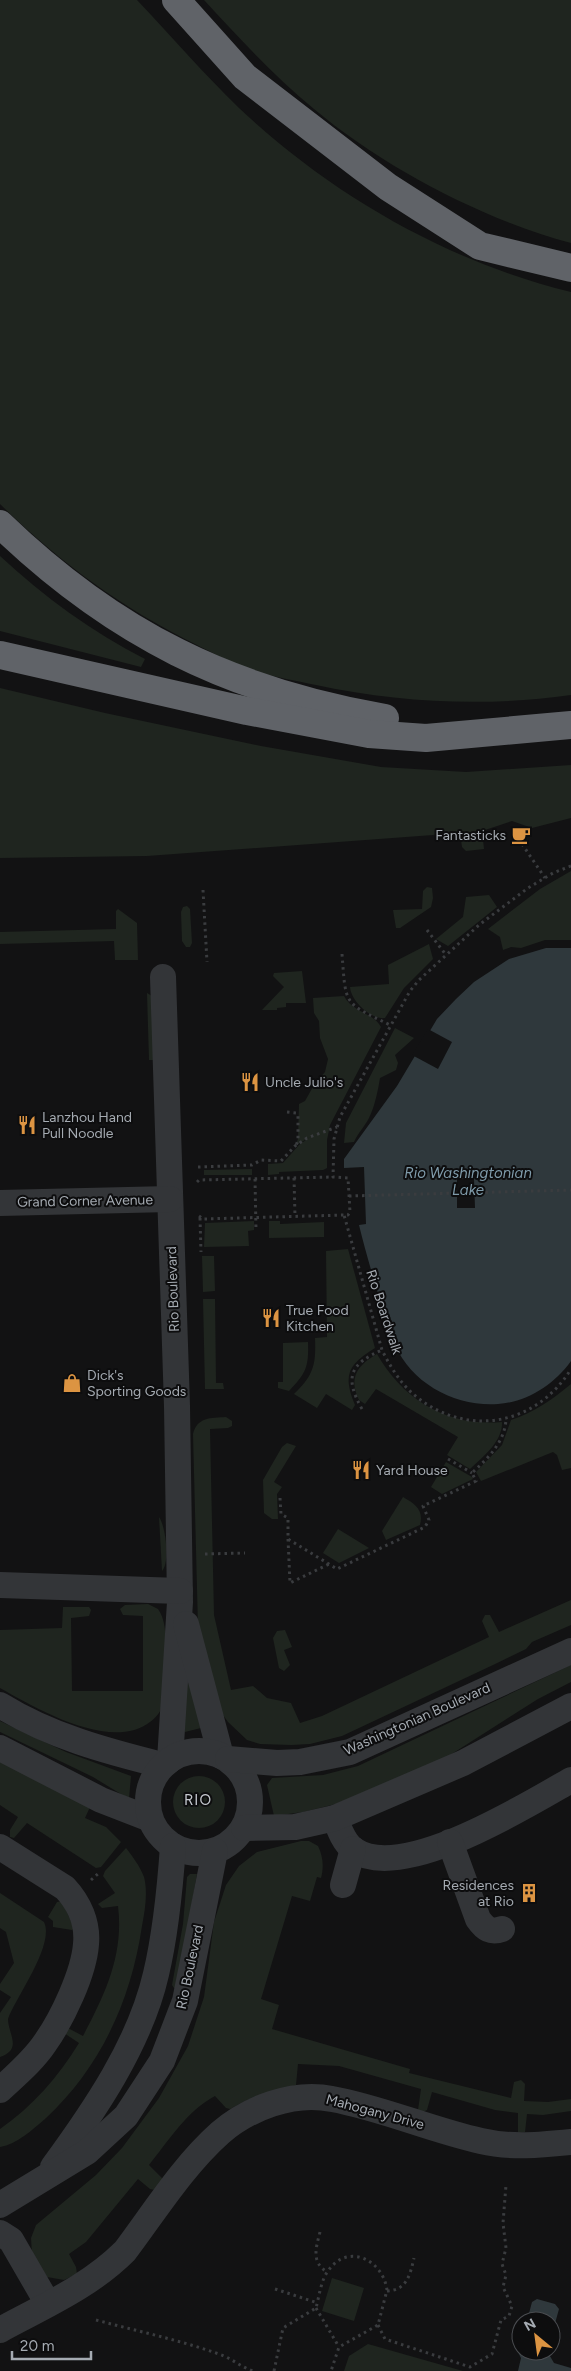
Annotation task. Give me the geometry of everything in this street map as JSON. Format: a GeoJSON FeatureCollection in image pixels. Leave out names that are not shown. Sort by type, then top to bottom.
{"type":"FeatureCollection","features":[{"type":"Feature","properties":{"kind":"highway"},"geometry":{"type":"LineString","coordinates":[[176,0],[245,77],[388,187],[480,246],[571,268]]}},
{"type":"Feature","properties":{"kind":"highway"},"geometry":{"type":"LineString","coordinates":[[0,524],[34,557],[87,599],[179,655],[217,672],[258,687],[365,714],[485,734]]}},
{"type":"Feature","properties":{"kind":"highway"},"geometry":{"type":"LineString","coordinates":[[0,655],[247,711],[370,734],[426,738],[485,734],[571,724]]}},
{"type":"Feature","properties":{"kind":"street","name":"Rio Boulevard"},"geometry":{"type":"LineString","coordinates":[[163,977],[180,1596],[166,1763]]}},
{"type":"Feature","properties":{"kind":"street","name":"Grand Corner Avenue"},"geometry":{"type":"LineString","coordinates":[[0,1203],[170,1199]]}},
{"type":"Feature","properties":{"kind":"street"},"geometry":{"type":"LineString","coordinates":[[0,1585],[180,1596]]}},
{"type":"Feature","properties":{"kind":"street","name":"Rio Boulevard"},"geometry":{"type":"LineString","coordinates":[[180,1596],[224,1757]]}},
{"type":"Feature","properties":{"kind":"street","name":"Washingtonian Boulevard"},"geometry":{"type":"LineString","coordinates":[[224,1757],[277,1763],[300,1762],[350,1752],[571,1651]]}},
{"type":"Feature","properties":{"kind":"street"},"geometry":{"type":"LineString","coordinates":[[0,1705],[16,1715],[70,1739],[166,1763]]}},
{"type":"Feature","properties":{"kind":"street"},"geometry":{"type":"LineString","coordinates":[[244,1828],[295,1827],[335,1818],[463,1763],[571,1706]]}},
{"type":"Feature","properties":{"kind":"street"},"geometry":{"type":"LineString","coordinates":[[0,1748],[101,1800],[150,1819]]}},
{"type":"Feature","properties":{"kind":"street"},"geometry":{"type":"LineString","coordinates":[[194,1750],[211,1752],[224,1757],[236,1766],[248,1785],[251,1807],[244,1828],[226,1846],[214,1851],[200,1854],[186,1852],[173,1846],[159,1835],[150,1819],[149,1790],[154,1777],[166,1763],[177,1755],[194,1750]]}},
{"type":"Feature","properties":{"kind":"street"},"geometry":{"type":"LineString","coordinates":[[335,1818],[346,1841],[353,1849],[362,1854],[388,1858],[420,1852],[488,1826],[571,1780]]}},
{"type":"Feature","properties":{"kind":"street"},"geometry":{"type":"LineString","coordinates":[[450,1842],[478,1919],[488,1929],[493,1931],[502,1929]]}},
{"type":"Feature","properties":{"kind":"street","name":"Rio Boulevard"},"geometry":{"type":"LineString","coordinates":[[44,2180],[87,2119],[132,2042],[156,1976],[164,1930],[173,1846]]}},
{"type":"Feature","properties":{"kind":"street"},"geometry":{"type":"LineString","coordinates":[[0,1847],[65,1888],[73,1897],[81,1913],[86,1945],[72,1991],[45,2044],[0,2090]]}},
{"type":"Feature","properties":{"kind":"street"},"geometry":{"type":"LineString","coordinates":[[343,1885],[353,1849]]}},
{"type":"Feature","properties":{"kind":"street","name":"Rio Boulevard"},"geometry":{"type":"LineString","coordinates":[[0,2205],[44,2180],[87,2152],[126,2116],[162,2062],[185,2001],[214,1851]]}},
{"type":"Feature","properties":{"kind":"street","name":"Mahogany Drive"},"geometry":{"type":"LineString","coordinates":[[4,2319],[48,2304],[91,2281],[110,2266],[125,2250],[190,2165],[221,2132],[255,2111],[272,2104],[299,2098],[332,2098],[482,2142],[514,2146],[571,2142]]}},
{"type":"Feature","properties":{"kind":"street"},"geometry":{"type":"LineString","coordinates":[[0,2234],[11,2240],[48,2304]]}},
{"type":"Feature","properties":{"kind":"path"},"geometry":{"type":"LineString","coordinates":[[522,844],[545,878]]}},
{"type":"Feature","properties":{"kind":"path"},"geometry":{"type":"LineString","coordinates":[[333,1176],[337,1126],[390,1025],[419,980],[479,925],[545,878],[571,866]]}},
{"type":"Feature","properties":{"kind":"path"},"geometry":{"type":"LineString","coordinates":[[203,890],[208,962]]}},
{"type":"Feature","properties":{"kind":"path"},"geometry":{"type":"LineString","coordinates":[[427,930],[446,955]]}},
{"type":"Feature","properties":{"kind":"path"},"geometry":{"type":"LineString","coordinates":[[342,954],[345,995],[356,1008],[390,1025]]}},
{"type":"Feature","properties":{"kind":"path"},"geometry":{"type":"LineString","coordinates":[[198,1167],[252,1165],[261,1160],[278,1162],[284,1159],[298,1140],[298,1116],[296,1113],[287,1112]]}},
{"type":"Feature","properties":{"kind":"path"},"geometry":{"type":"LineString","coordinates":[[295,1146],[317,1133],[337,1126]]}},
{"type":"Feature","properties":{"kind":"path"},"geometry":{"type":"LineString","coordinates":[[197,1183],[198,1180],[347,1176],[349,1196],[349,1213],[344,1215],[202,1218],[199,1217],[198,1208]]}},
{"type":"Feature","properties":{"kind":"path"},"geometry":{"type":"LineString","coordinates":[[294,1178],[295,1216]]}},
{"type":"Feature","properties":{"kind":"path"},"geometry":{"type":"LineString","coordinates":[[255,1179],[256,1230]]}},
{"type":"Feature","properties":{"kind":"path"},"geometry":{"type":"LineString","coordinates":[[349,1196],[571,1190]]}},
{"type":"Feature","properties":{"kind":"path","name":"Rio Boardwalk"},"geometry":{"type":"LineString","coordinates":[[344,1215],[382,1350],[403,1384],[418,1398],[439,1411],[470,1420],[491,1422],[520,1415],[539,1403],[557,1387],[571,1368]]}},
{"type":"Feature","properties":{"kind":"path"},"geometry":{"type":"LineString","coordinates":[[362,1409],[354,1391],[353,1370],[361,1361],[382,1350]]}},
{"type":"Feature","properties":{"kind":"path"},"geometry":{"type":"LineString","coordinates":[[472,1473],[498,1445],[505,1429],[506,1419]]}},
{"type":"Feature","properties":{"kind":"path"},"geometry":{"type":"LineString","coordinates":[[288,1538],[337,1569],[425,1527],[428,1520],[422,1506],[476,1480],[472,1473],[448,1459]]}},
{"type":"Feature","properties":{"kind":"path"},"geometry":{"type":"LineString","coordinates":[[280,1498],[281,1514],[288,1518],[290,1583],[329,1564]]}},
{"type":"Feature","properties":{"kind":"path"},"geometry":{"type":"LineString","coordinates":[[204,1554],[245,1553]]}},
{"type":"Feature","properties":{"kind":"path"},"geometry":{"type":"LineString","coordinates":[[274,2371],[283,2328],[316,2308],[327,2272],[336,2263],[349,2258],[369,2259],[376,2264],[383,2274],[387,2291],[378,2325],[385,2339],[470,2367],[492,2354],[501,2320],[509,2316],[512,2306],[503,2287],[506,2275],[502,2264],[506,2248],[503,2223],[506,2185]]}},
{"type":"Feature","properties":{"kind":"path"},"geometry":{"type":"LineString","coordinates":[[320,2232],[315,2258],[320,2267],[327,2272]]}},
{"type":"Feature","properties":{"kind":"path"},"geometry":{"type":"LineString","coordinates":[[387,2291],[397,2290],[406,2283],[414,2258]]}},
{"type":"Feature","properties":{"kind":"path"},"geometry":{"type":"LineString","coordinates":[[275,2289],[318,2303]]}},
{"type":"Feature","properties":{"kind":"path"},"geometry":{"type":"LineString","coordinates":[[316,2308],[338,2348],[332,2371]]}},
{"type":"Feature","properties":{"kind":"path"},"geometry":{"type":"LineString","coordinates":[[96,2320],[199,2347],[236,2360],[246,2369],[253,2371]]}},
{"type":"Feature","properties":{"kind":"path"},"geometry":{"type":"LineString","coordinates":[[338,2348],[378,2325]]}},
{"type":"Feature","properties":{"kind":"shaded area"},"geometry":{"type":"Polygon","coordinates":[[[0,0],[137,0],[239,108],[275,140],[352,197],[436,244],[480,263],[525,279],[571,292],[571,695],[539,699],[475,702],[411,699],[348,691],[283,678],[243,667],[168,630],[117,599],[68,564],[0,504],[0,0]]]}},
{"type":"Feature","properties":{"kind":"shaded area"},"geometry":{"type":"Polygon","coordinates":[[[204,0],[571,0],[571,243],[504,221],[470,206],[403,171],[371,151],[341,130],[299,96],[257,56],[204,0]]]}},
{"type":"Feature","properties":{"kind":"shaded area"},"geometry":{"type":"Polygon","coordinates":[[[0,556],[69,613],[125,649],[145,659],[141,667],[0,631],[0,556]]]}},
{"type":"Feature","properties":{"kind":"shaded area"},"geometry":{"type":"Polygon","coordinates":[[[0,688],[105,713],[261,746],[381,767],[466,772],[571,765],[571,818],[532,828],[512,821],[482,831],[484,849],[466,851],[462,847],[460,833],[147,856],[0,858],[0,688]]]}},
{"type":"Feature","properties":{"kind":"shaded area"},"geometry":{"type":"Polygon","coordinates":[[[571,871],[571,940],[545,940],[521,948],[511,947],[503,950],[500,937],[488,929],[540,889],[571,871]]]}},
{"type":"Feature","properties":{"kind":"shaded area"},"geometry":{"type":"Polygon","coordinates":[[[427,887],[432,888],[433,898],[431,907],[400,928],[396,928],[393,910],[422,909],[423,891],[427,887]]]}},
{"type":"Feature","properties":{"kind":"shaded area"},"geometry":{"type":"Polygon","coordinates":[[[489,895],[497,907],[448,946],[436,939],[463,917],[466,897],[489,895]]]}},
{"type":"Feature","properties":{"kind":"shaded area"},"geometry":{"type":"Polygon","coordinates":[[[187,906],[190,909],[192,943],[190,947],[186,947],[182,941],[181,912],[183,907],[187,906]]]}},
{"type":"Feature","properties":{"kind":"shaded area"},"geometry":{"type":"Polygon","coordinates":[[[118,909],[137,923],[138,960],[115,960],[114,941],[0,944],[0,932],[116,929],[116,911],[118,909]]]}},
{"type":"Feature","properties":{"kind":"shaded area"},"geometry":{"type":"Polygon","coordinates":[[[429,944],[433,959],[404,988],[385,1018],[368,1013],[354,998],[350,987],[389,984],[388,965],[429,944]]]}},
{"type":"Feature","properties":{"kind":"shaded area"},"geometry":{"type":"Polygon","coordinates":[[[302,971],[306,1003],[286,1003],[286,1007],[277,1008],[277,1010],[262,1010],[284,987],[273,976],[274,973],[302,971]]]}},
{"type":"Feature","properties":{"kind":"shaded area"},"geometry":{"type":"Polygon","coordinates":[[[147,993],[152,996],[156,1060],[149,1060],[147,993]]]}},
{"type":"Feature","properties":{"kind":"shaded area"},"geometry":{"type":"Polygon","coordinates":[[[344,996],[352,1006],[373,1018],[381,1027],[330,1125],[327,1140],[327,1168],[323,1170],[279,1172],[279,1174],[268,1175],[268,1164],[283,1163],[299,1145],[310,1137],[295,1146],[298,1139],[299,1104],[305,1101],[314,1085],[325,1072],[328,1059],[320,1038],[319,1021],[314,1013],[313,998],[344,996]]]}},
{"type":"Feature","properties":{"kind":"shaded area"},"geometry":{"type":"Polygon","coordinates":[[[395,1028],[414,1038],[395,1055],[398,1063],[396,1070],[380,1078],[371,1113],[354,1142],[344,1143],[346,1123],[395,1028]]]}},
{"type":"Feature","properties":{"kind":"shaded area"},"geometry":{"type":"Polygon","coordinates":[[[252,1169],[252,1175],[204,1175],[204,1170],[252,1169]]]}},
{"type":"Feature","properties":{"kind":"shaded area"},"geometry":{"type":"Polygon","coordinates":[[[254,1221],[254,1230],[248,1231],[249,1246],[204,1247],[205,1223],[254,1221]]]}},
{"type":"Feature","properties":{"kind":"shaded area"},"geometry":{"type":"Polygon","coordinates":[[[269,1221],[280,1221],[280,1224],[324,1222],[324,1237],[269,1238],[269,1221]]]}},
{"type":"Feature","properties":{"kind":"shaded area"},"geometry":{"type":"Polygon","coordinates":[[[348,1249],[375,1348],[359,1359],[350,1371],[349,1385],[355,1405],[352,1410],[326,1394],[317,1408],[294,1394],[310,1375],[315,1355],[315,1338],[327,1337],[326,1251],[348,1249]]]}},
{"type":"Feature","properties":{"kind":"shaded area"},"geometry":{"type":"Polygon","coordinates":[[[202,1256],[214,1256],[215,1291],[203,1292],[202,1256]]]}},
{"type":"Feature","properties":{"kind":"shaded area"},"geometry":{"type":"Polygon","coordinates":[[[203,1299],[215,1299],[216,1383],[223,1383],[224,1389],[205,1389],[203,1299]]]}},
{"type":"Feature","properties":{"kind":"shaded area"},"geometry":{"type":"Polygon","coordinates":[[[308,1342],[308,1358],[303,1374],[289,1391],[278,1388],[278,1382],[283,1382],[283,1343],[308,1342]]]}},
{"type":"Feature","properties":{"kind":"shaded area"},"geometry":{"type":"Polygon","coordinates":[[[377,1354],[400,1385],[429,1407],[463,1420],[502,1422],[496,1442],[470,1469],[447,1455],[458,1437],[376,1389],[365,1404],[359,1400],[354,1385],[357,1372],[360,1367],[377,1354]]]}},
{"type":"Feature","properties":{"kind":"shaded area"},"geometry":{"type":"Polygon","coordinates":[[[571,1384],[571,1468],[562,1470],[557,1455],[553,1452],[481,1481],[476,1472],[502,1445],[511,1420],[527,1414],[542,1405],[571,1384]]]}},
{"type":"Feature","properties":{"kind":"shaded area"},"geometry":{"type":"Polygon","coordinates":[[[226,1417],[232,1421],[232,1426],[210,1429],[214,1615],[231,1690],[253,1686],[267,1698],[291,1703],[300,1723],[322,1716],[489,1637],[482,1621],[485,1615],[490,1615],[499,1632],[571,1600],[571,1625],[532,1642],[526,1649],[493,1665],[342,1736],[310,1744],[291,1745],[260,1744],[247,1740],[228,1722],[218,1708],[198,1627],[193,1434],[201,1421],[210,1418],[226,1417]]]}},
{"type":"Feature","properties":{"kind":"shaded area"},"geometry":{"type":"Polygon","coordinates":[[[287,1443],[296,1446],[274,1482],[282,1487],[277,1494],[278,1519],[272,1519],[264,1513],[263,1480],[282,1447],[287,1443]]]}},
{"type":"Feature","properties":{"kind":"shaded area"},"geometry":{"type":"Polygon","coordinates":[[[446,1462],[473,1479],[442,1494],[431,1487],[446,1462]]]}},
{"type":"Feature","properties":{"kind":"shaded area"},"geometry":{"type":"Polygon","coordinates":[[[403,1497],[420,1511],[420,1525],[386,1540],[382,1531],[403,1497]]]}},
{"type":"Feature","properties":{"kind":"shaded area"},"geometry":{"type":"Polygon","coordinates":[[[159,1517],[164,1529],[166,1545],[166,1561],[162,1571],[159,1517]]]}},
{"type":"Feature","properties":{"kind":"shaded area"},"geometry":{"type":"Polygon","coordinates":[[[338,1529],[369,1548],[339,1563],[323,1553],[338,1529]]]}},
{"type":"Feature","properties":{"kind":"shaded area"},"geometry":{"type":"Polygon","coordinates":[[[148,1604],[158,1609],[162,1616],[166,1640],[165,1694],[162,1707],[150,1722],[134,1730],[115,1732],[95,1730],[53,1716],[0,1688],[0,1630],[62,1628],[63,1607],[89,1607],[91,1610],[89,1616],[71,1618],[72,1691],[143,1691],[143,1616],[123,1615],[120,1609],[125,1605],[148,1604]]]}},
{"type":"Feature","properties":{"kind":"shaded area"},"geometry":{"type":"Polygon","coordinates":[[[285,1630],[292,1647],[284,1650],[290,1665],[284,1671],[279,1668],[273,1638],[277,1631],[285,1630]]]}},
{"type":"Feature","properties":{"kind":"shaded area"},"geometry":{"type":"Polygon","coordinates":[[[571,1665],[571,1682],[538,1699],[447,1757],[336,1804],[303,1812],[274,1816],[267,1785],[272,1778],[323,1775],[358,1766],[571,1665]]]}},
{"type":"Feature","properties":{"kind":"shaded area"},"geometry":{"type":"Polygon","coordinates":[[[185,1667],[201,1728],[185,1732],[183,1731],[185,1667]]]}},
{"type":"Feature","properties":{"kind":"shaded area"},"geometry":{"type":"Polygon","coordinates":[[[0,1721],[66,1752],[131,1776],[129,1799],[93,1777],[0,1732],[0,1721]]]}},
{"type":"Feature","properties":{"kind":"shaded area"},"geometry":{"type":"Polygon","coordinates":[[[0,1761],[90,1807],[85,1818],[106,1827],[121,1842],[101,1867],[96,1868],[27,1823],[14,1838],[10,1837],[10,1830],[18,1817],[0,1805],[0,1761]]]}},
{"type":"Feature","properties":{"kind":"shaded area"},"geometry":{"type":"Polygon","coordinates":[[[194,1776],[204,1776],[214,1780],[221,1787],[225,1802],[221,1817],[214,1824],[204,1828],[194,1828],[184,1824],[177,1817],[173,1807],[173,1797],[177,1787],[184,1780],[194,1776]]]}},
{"type":"Feature","properties":{"kind":"shaded area"},"geometry":{"type":"Polygon","coordinates":[[[301,1841],[309,1841],[318,1846],[322,1858],[322,1874],[321,1878],[317,1877],[310,1901],[292,1896],[261,1999],[279,2005],[272,2029],[410,2069],[409,2073],[511,2098],[514,2082],[521,2080],[525,2084],[524,2101],[548,2102],[571,2099],[571,2111],[543,2115],[527,2114],[525,2132],[518,2133],[518,2113],[495,2110],[432,2092],[427,2110],[423,2112],[418,2110],[421,2089],[339,2066],[298,2064],[296,2085],[247,2100],[230,2109],[226,2108],[215,2096],[205,2102],[179,2127],[149,2165],[163,2179],[155,2190],[150,2189],[138,2179],[86,2242],[69,2254],[76,2267],[77,2274],[64,2280],[47,2277],[32,2255],[31,2238],[36,2225],[96,2175],[122,2148],[159,2098],[188,2046],[204,1997],[214,1922],[226,1885],[239,1866],[257,1852],[301,1841]]]}},
{"type":"Feature","properties":{"kind":"shaded area"},"geometry":{"type":"Polygon","coordinates":[[[126,1848],[136,1861],[144,1877],[146,1895],[137,1953],[121,2006],[97,2055],[65,2099],[30,2132],[12,2143],[0,2147],[0,2129],[34,2101],[63,2067],[79,2043],[64,2033],[66,2027],[83,2036],[99,2005],[115,1958],[119,1924],[118,1906],[102,1908],[98,1904],[115,1893],[103,1876],[105,1871],[126,1848]]]}},
{"type":"Feature","properties":{"kind":"shaded area"},"geometry":{"type":"Polygon","coordinates":[[[190,1874],[197,1874],[177,1988],[174,1988],[172,1985],[183,1924],[187,1877],[190,1874]]]}},
{"type":"Feature","properties":{"kind":"shaded area"},"geometry":{"type":"Polygon","coordinates":[[[0,1893],[44,1922],[46,1932],[40,1957],[8,2019],[13,2045],[7,2054],[0,2057],[0,2013],[11,1997],[0,1990],[0,1984],[14,1963],[6,1932],[0,1928],[0,1893]]]}},
{"type":"Feature","properties":{"kind":"shaded area"},"geometry":{"type":"Polygon","coordinates":[[[62,1901],[74,1928],[72,1930],[53,1927],[53,1921],[48,1917],[57,1902],[62,1901]]]}},
{"type":"Feature","properties":{"kind":"shaded area"},"geometry":{"type":"Polygon","coordinates":[[[332,2278],[364,2288],[354,2321],[322,2311],[332,2278]]]}},
{"type":"Feature","properties":{"kind":"shaded area"},"geometry":{"type":"Polygon","coordinates":[[[368,2344],[463,2371],[344,2371],[349,2356],[368,2344]]]}},
{"type":"Feature","properties":{"kind":"water","name":"Rio Washingtonian Lake"},"geometry":{"type":"Polygon","coordinates":[[[546,948],[571,948],[571,1361],[548,1385],[519,1400],[498,1404],[467,1402],[451,1397],[424,1382],[412,1371],[395,1345],[359,1225],[366,1224],[364,1167],[344,1168],[344,1159],[397,1086],[437,1019],[456,999],[474,982],[509,959],[546,948]]]}},
{"type":"Feature","properties":{"kind":"water"},"geometry":{"type":"Polygon","coordinates":[[[537,2299],[555,2304],[558,2311],[530,2311],[532,2302],[537,2299]]]}},
{"type":"Feature","properties":{"kind":"water"},"geometry":{"type":"Polygon","coordinates":[[[520,2361],[553,2361],[571,2368],[571,2371],[518,2371],[520,2361]]]}},
{"type":"Feature","properties":{"kind":"pier"},"geometry":{"type":"Polygon","coordinates":[[[428,1029],[452,1042],[438,1069],[412,1055],[428,1029]]]}},
{"type":"Feature","properties":{"kind":"pier"},"geometry":{"type":"Polygon","coordinates":[[[457,1179],[474,1179],[475,1208],[457,1208],[457,1179]]]}},
{"type":"Feature","properties":{"kind":"place","name":"Fantasticks"},"geometry":{"type":"Point","coordinates":[521,835]}},
{"type":"Feature","properties":{"kind":"place","name":"Uncle Julio's"},"geometry":{"type":"Point","coordinates":[250,1082]}},
{"type":"Feature","properties":{"kind":"place","name":"Lanzhou Hand Pull Noodle"},"geometry":{"type":"Point","coordinates":[27,1125]}},
{"type":"Feature","properties":{"kind":"place","name":"True Food Kitchen"},"geometry":{"type":"Point","coordinates":[271,1318]}},
{"type":"Feature","properties":{"kind":"place","name":"Dick's Sporting Goods"},"geometry":{"type":"Point","coordinates":[72,1383]}},
{"type":"Feature","properties":{"kind":"place","name":"Yard House"},"geometry":{"type":"Point","coordinates":[361,1470]}},
{"type":"Feature","properties":{"kind":"place","name":"Residences at Rio"},"geometry":{"type":"Point","coordinates":[529,1893]}},
{"type":"Feature","properties":{"kind":"district","name":"RIO"},"geometry":{"type":"Point","coordinates":[198,1800]}}]}
